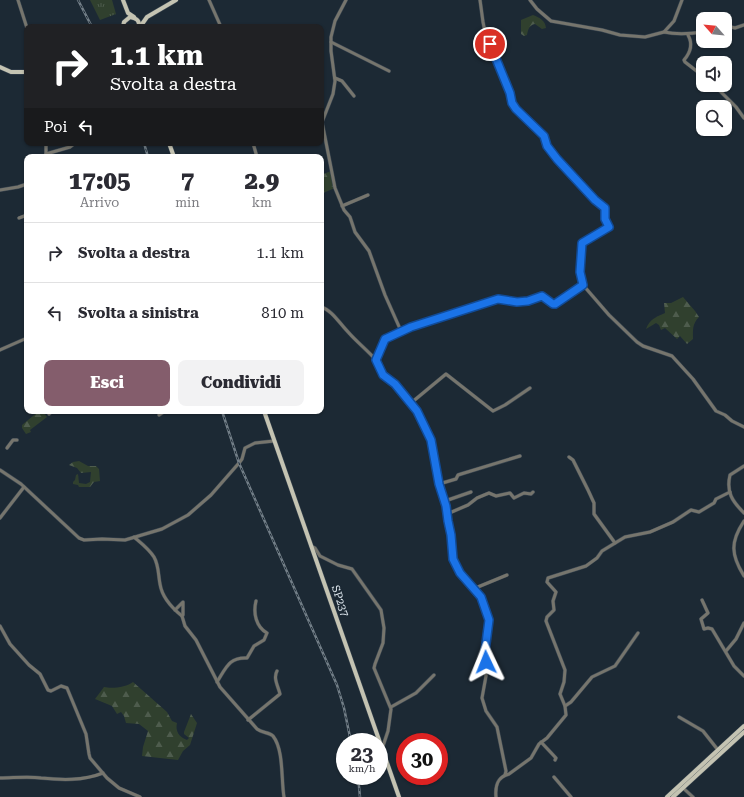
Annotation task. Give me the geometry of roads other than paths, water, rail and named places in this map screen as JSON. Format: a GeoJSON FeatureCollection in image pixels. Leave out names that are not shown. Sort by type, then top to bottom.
{"type":"FeatureCollection","features":[{"type":"Feature","properties":{"kind":"main road"},"geometry":{"type":"LineString","coordinates":[[123,0],[128,13],[135,18],[139,24]]}},
{"type":"Feature","properties":{"kind":"main road"},"geometry":{"type":"LineString","coordinates":[[142,24],[147,17],[176,0]]}},
{"type":"Feature","properties":{"kind":"main road"},"geometry":{"type":"LineString","coordinates":[[123,24],[125,8]]}},
{"type":"Feature","properties":{"kind":"main road"},"geometry":{"type":"LineString","coordinates":[[124,24],[130,17],[147,17]]}},
{"type":"Feature","properties":{"kind":"main road"},"geometry":{"type":"LineString","coordinates":[[0,67],[12,72],[24,72]]}},
{"type":"Feature","properties":{"kind":"main road","name":"SP237"},"geometry":{"type":"LineString","coordinates":[[265,414],[377,733]]}},
{"type":"Feature","properties":{"kind":"main road"},"geometry":{"type":"LineString","coordinates":[[668,797],[744,726]]}},
{"type":"Feature","properties":{"kind":"main road"},"geometry":{"type":"LineString","coordinates":[[673,797],[744,732]]}},
{"type":"Feature","properties":{"kind":"main road","name":"SP237"},"geometry":{"type":"LineString","coordinates":[[388,765],[399,797]]}},
{"type":"Feature","properties":{"kind":"street"},"geometry":{"type":"LineString","coordinates":[[18,0],[26,24]]}},
{"type":"Feature","properties":{"kind":"street"},"geometry":{"type":"LineString","coordinates":[[210,0],[220,24]]}},
{"type":"Feature","properties":{"kind":"street"},"geometry":{"type":"LineString","coordinates":[[324,117],[333,94],[335,78],[331,42],[335,20],[346,0]]}},
{"type":"Feature","properties":{"kind":"street"},"geometry":{"type":"LineString","coordinates":[[480,0],[482,22],[486,37],[510,93],[512,103],[516,109],[544,136],[547,146],[557,159],[595,200],[605,208],[605,219],[609,227],[582,243],[580,272],[583,285],[612,319],[637,342],[643,346],[672,356],[693,379],[716,411],[725,415],[744,428]]}},
{"type":"Feature","properties":{"kind":"street"},"geometry":{"type":"LineString","coordinates":[[530,0],[537,9],[551,21],[602,30],[620,35],[645,37],[664,32],[677,35],[696,33]]}},
{"type":"Feature","properties":{"kind":"street"},"geometry":{"type":"LineString","coordinates":[[664,32],[674,21],[682,0]]}},
{"type":"Feature","properties":{"kind":"street"},"geometry":{"type":"LineString","coordinates":[[732,27],[735,28],[744,25]]}},
{"type":"Feature","properties":{"kind":"street"},"geometry":{"type":"LineString","coordinates":[[688,35],[691,46],[690,53],[684,62],[696,71]]}},
{"type":"Feature","properties":{"kind":"street"},"geometry":{"type":"LineString","coordinates":[[331,42],[389,72]]}},
{"type":"Feature","properties":{"kind":"street"},"geometry":{"type":"LineString","coordinates":[[335,78],[342,81],[354,96]]}},
{"type":"Feature","properties":{"kind":"street"},"geometry":{"type":"LineString","coordinates":[[721,92],[736,107],[744,118]]}},
{"type":"Feature","properties":{"kind":"street"},"geometry":{"type":"LineString","coordinates":[[324,132],[335,188],[344,210],[350,217],[355,232],[369,251],[385,296],[401,331]]}},
{"type":"Feature","properties":{"kind":"street"},"geometry":{"type":"LineString","coordinates":[[46,154],[71,146]]}},
{"type":"Feature","properties":{"kind":"street"},"geometry":{"type":"LineString","coordinates":[[0,190],[24,185]]}},
{"type":"Feature","properties":{"kind":"street"},"geometry":{"type":"LineString","coordinates":[[342,206],[368,195]]}},
{"type":"Feature","properties":{"kind":"street"},"geometry":{"type":"LineString","coordinates":[[20,218],[24,216]]}},
{"type":"Feature","properties":{"kind":"street"},"geometry":{"type":"LineString","coordinates":[[376,360],[385,339],[401,331],[498,299],[517,302],[528,301],[542,296],[555,304],[583,285]]}},
{"type":"Feature","properties":{"kind":"street"},"geometry":{"type":"LineString","coordinates":[[324,309],[330,312],[376,360],[383,375],[393,382],[411,403],[421,418],[433,446],[439,484],[445,501],[451,535],[453,559],[460,573],[481,597],[489,620],[485,651],[486,676],[482,698],[486,711],[497,727],[506,770],[505,775]]}},
{"type":"Feature","properties":{"kind":"street"},"geometry":{"type":"LineString","coordinates":[[0,350],[24,339]]}},
{"type":"Feature","properties":{"kind":"street"},"geometry":{"type":"LineString","coordinates":[[411,403],[446,374],[493,411],[505,405],[513,398],[530,388]]}},
{"type":"Feature","properties":{"kind":"street"},"geometry":{"type":"LineString","coordinates":[[7,448],[13,440],[17,440]]}},
{"type":"Feature","properties":{"kind":"street"},"geometry":{"type":"LineString","coordinates":[[0,470],[12,477],[24,487],[70,530],[84,540],[125,540],[162,528],[188,515],[211,495],[239,463],[242,459],[245,448],[255,443],[274,441]]}},
{"type":"Feature","properties":{"kind":"street"},"geometry":{"type":"LineString","coordinates":[[439,484],[456,479],[458,475],[520,456]]}},
{"type":"Feature","properties":{"kind":"street"},"geometry":{"type":"LineString","coordinates":[[569,457],[573,460],[594,503],[594,514],[615,543]]}},
{"type":"Feature","properties":{"kind":"street"},"geometry":{"type":"LineString","coordinates":[[744,466],[730,475],[730,492],[733,502],[744,513]]}},
{"type":"Feature","properties":{"kind":"street"},"geometry":{"type":"LineString","coordinates":[[0,518],[24,487]]}},
{"type":"Feature","properties":{"kind":"street"},"geometry":{"type":"LineString","coordinates":[[445,501],[471,492]]}},
{"type":"Feature","properties":{"kind":"street"},"geometry":{"type":"LineString","coordinates":[[447,514],[468,505],[477,498],[489,494],[496,496],[508,493],[514,498],[524,493],[531,494],[533,492]]}},
{"type":"Feature","properties":{"kind":"street"},"geometry":{"type":"LineString","coordinates":[[496,797],[496,785],[505,775],[531,758],[541,742],[565,717],[565,706],[560,694],[564,682],[565,668],[546,621],[547,617],[554,610],[553,601],[556,594],[555,590],[547,582],[547,580],[554,576],[586,566],[597,558],[602,551],[625,537],[650,532],[673,522],[691,510],[699,512],[714,503],[716,499],[730,492]]}},
{"type":"Feature","properties":{"kind":"street"},"geometry":{"type":"LineString","coordinates":[[744,521],[736,535],[734,548],[736,562],[744,576]]}},
{"type":"Feature","properties":{"kind":"street"},"geometry":{"type":"LineString","coordinates":[[134,537],[153,556],[159,568],[160,585],[168,602],[182,616]]}},
{"type":"Feature","properties":{"kind":"street"},"geometry":{"type":"LineString","coordinates":[[311,546],[315,548],[320,556],[338,565],[352,569],[381,610],[384,628],[383,643],[374,664],[374,668],[391,707],[387,733]]}},
{"type":"Feature","properties":{"kind":"street"},"geometry":{"type":"LineString","coordinates":[[473,589],[507,575]]}},
{"type":"Feature","properties":{"kind":"street"},"geometry":{"type":"LineString","coordinates":[[702,600],[708,613],[701,619],[704,629],[712,629],[734,666],[744,676]]}},
{"type":"Feature","properties":{"kind":"street"},"geometry":{"type":"LineString","coordinates":[[217,682],[233,659],[239,657],[247,658],[254,646],[264,640],[267,633],[258,622],[254,611],[256,601]]}},
{"type":"Feature","properties":{"kind":"street"},"geometry":{"type":"LineString","coordinates":[[175,610],[183,602],[182,616],[185,626],[196,640],[217,682],[248,720],[261,732],[268,733],[273,736],[281,753],[284,797]]}},
{"type":"Feature","properties":{"kind":"street"},"geometry":{"type":"LineString","coordinates":[[726,651],[736,639],[744,623]]}},
{"type":"Feature","properties":{"kind":"street"},"geometry":{"type":"LineString","coordinates":[[0,626],[10,644],[29,665],[40,674],[48,690],[51,691],[61,686],[67,688],[86,734],[89,754],[107,778],[119,788],[140,797]]}},
{"type":"Feature","properties":{"kind":"street"},"geometry":{"type":"LineString","coordinates":[[565,706],[571,702],[592,677],[613,668],[638,632]]}},
{"type":"Feature","properties":{"kind":"street"},"geometry":{"type":"LineString","coordinates":[[248,720],[280,694],[275,674],[277,671]]}},
{"type":"Feature","properties":{"kind":"street"},"geometry":{"type":"LineString","coordinates":[[391,707],[416,693],[434,675]]}},
{"type":"Feature","properties":{"kind":"street"},"geometry":{"type":"LineString","coordinates":[[679,717],[703,731],[718,750]]}},
{"type":"Feature","properties":{"kind":"street"},"geometry":{"type":"LineString","coordinates":[[541,742],[556,758],[555,760]]}},
{"type":"Feature","properties":{"kind":"street"},"geometry":{"type":"LineString","coordinates":[[0,778],[90,778],[103,773]]}},
{"type":"Feature","properties":{"kind":"street"},"geometry":{"type":"LineString","coordinates":[[554,777],[571,797]]}},
{"type":"Feature","properties":{"kind":"street"},"geometry":{"type":"LineString","coordinates":[[683,788],[693,797]]}},
{"type":"Feature","properties":{"kind":"railway"},"geometry":{"type":"LineString","coordinates":[[78,0],[90,24]]}},
{"type":"Feature","properties":{"kind":"railway"},"geometry":{"type":"LineString","coordinates":[[145,146],[147,154]]}},
{"type":"Feature","properties":{"kind":"railway"},"geometry":{"type":"LineString","coordinates":[[223,414],[239,463],[337,685],[349,733]]}},
{"type":"Feature","properties":{"kind":"railway"},"geometry":{"type":"LineString","coordinates":[[359,785],[360,797]]}}]}
